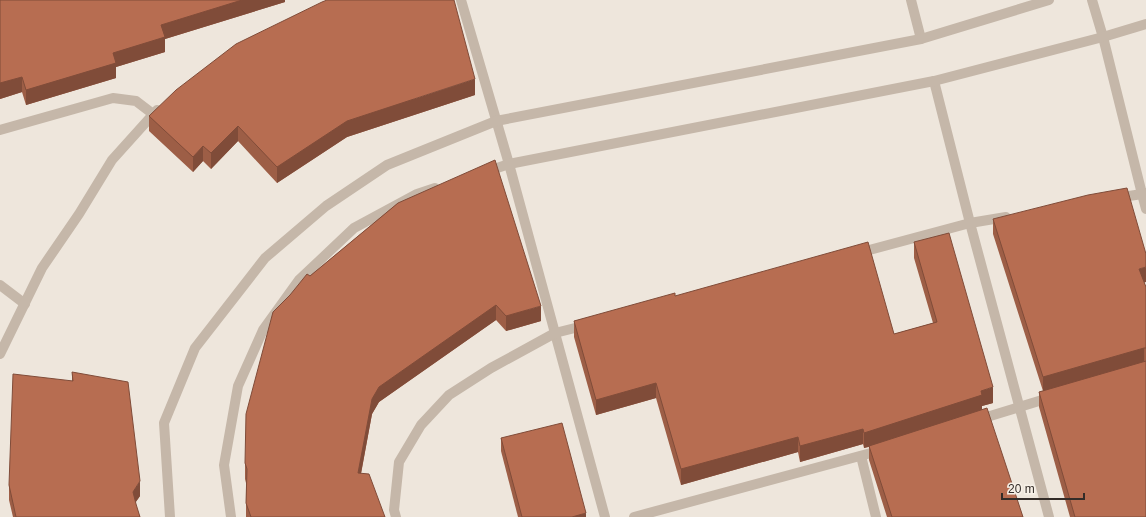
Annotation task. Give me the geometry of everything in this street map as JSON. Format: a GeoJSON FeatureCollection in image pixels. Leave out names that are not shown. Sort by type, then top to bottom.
{"type":"FeatureCollection","features":[{"type":"Feature","properties":{"kind":"street"},"geometry":{"type":"LineString","coordinates":[[461,0],[509,164],[606,517]]}},
{"type":"Feature","properties":{"kind":"street"},"geometry":{"type":"LineString","coordinates":[[911,0],[921,39]]}},
{"type":"Feature","properties":{"kind":"street"},"geometry":{"type":"LineString","coordinates":[[170,517],[164,423],[195,348],[265,258],[326,206],[387,165],[496,121],[921,39],[1049,0]]}},
{"type":"Feature","properties":{"kind":"street"},"geometry":{"type":"LineString","coordinates":[[1092,0],[1144,194],[1146,209]]}},
{"type":"Feature","properties":{"kind":"street"},"geometry":{"type":"LineString","coordinates":[[473,176],[509,164],[934,81],[1103,37],[1146,24]]}},
{"type":"Feature","properties":{"kind":"street"},"geometry":{"type":"LineString","coordinates":[[934,81],[970,223],[1049,517]]}},
{"type":"Feature","properties":{"kind":"street"},"geometry":{"type":"LineString","coordinates":[[0,130],[113,98],[136,101],[153,114]]}},
{"type":"Feature","properties":{"kind":"street"},"geometry":{"type":"LineString","coordinates":[[0,354],[42,268],[79,214],[112,160],[153,114],[165,104]]}},
{"type":"Feature","properties":{"kind":"street"},"geometry":{"type":"LineString","coordinates":[[231,517],[224,465],[238,386],[262,330],[299,280],[354,228],[417,194],[445,185]]}},
{"type":"Feature","properties":{"kind":"street"},"geometry":{"type":"LineString","coordinates":[[1103,200],[1144,194]]}},
{"type":"Feature","properties":{"kind":"street"},"geometry":{"type":"LineString","coordinates":[[847,256],[970,223],[1017,215]]}},
{"type":"Feature","properties":{"kind":"street"},"geometry":{"type":"LineString","coordinates":[[0,285],[25,304]]}},
{"type":"Feature","properties":{"kind":"street"},"geometry":{"type":"LineString","coordinates":[[396,517],[394,510],[399,462],[421,425],[449,395],[491,368],[555,333],[593,323]]}},
{"type":"Feature","properties":{"kind":"street"},"geometry":{"type":"LineString","coordinates":[[966,423],[1064,393]]}},
{"type":"Feature","properties":{"kind":"street"},"geometry":{"type":"LineString","coordinates":[[634,517],[891,447]]}},
{"type":"Feature","properties":{"kind":"street"},"geometry":{"type":"LineString","coordinates":[[861,456],[876,517]]}},
{"type":"Feature","properties":{"kind":"building"},"geometry":{"type":"Polygon","coordinates":[[[0,0],[242,0],[161,25],[165,37],[113,53],[116,63],[26,90],[22,77],[0,83],[0,0]]]}},
{"type":"Feature","properties":{"kind":"building"},"geometry":{"type":"Polygon","coordinates":[[[327,0],[454,0],[475,79],[347,121],[277,167],[238,126],[211,153],[203,146],[193,157],[149,116],[176,90],[236,44],[327,0]]]}},
{"type":"Feature","properties":{"kind":"building"},"geometry":{"type":"Polygon","coordinates":[[[495,160],[541,306],[506,316],[496,305],[379,387],[372,399],[358,473],[369,474],[385,517],[251,517],[246,503],[246,414],[273,312],[290,295],[307,274],[310,276],[398,203],[495,160]]]}},
{"type":"Feature","properties":{"kind":"building"},"geometry":{"type":"Polygon","coordinates":[[[1127,188],[1146,254],[1146,267],[1139,269],[1146,287],[1146,348],[1043,377],[993,219],[1088,195],[1127,188]]]}},
{"type":"Feature","properties":{"kind":"building"},"geometry":{"type":"Polygon","coordinates":[[[949,233],[993,387],[981,391],[982,395],[864,433],[863,429],[800,446],[798,437],[681,469],[656,383],[596,400],[574,321],[675,293],[675,296],[868,242],[894,334],[937,322],[914,242],[949,233]]]}},
{"type":"Feature","properties":{"kind":"building"},"geometry":{"type":"Polygon","coordinates":[[[1146,361],[1146,517],[1075,517],[1039,392],[1146,361]]]}},
{"type":"Feature","properties":{"kind":"building"},"geometry":{"type":"Polygon","coordinates":[[[72,372],[128,382],[140,481],[133,492],[140,517],[16,517],[9,485],[13,374],[73,381],[72,372]]]}},
{"type":"Feature","properties":{"kind":"building"},"geometry":{"type":"Polygon","coordinates":[[[987,408],[1023,517],[892,517],[869,446],[987,408]]]}},
{"type":"Feature","properties":{"kind":"building"},"geometry":{"type":"Polygon","coordinates":[[[562,423],[586,513],[572,517],[522,517],[501,438],[562,423]]]}}]}
